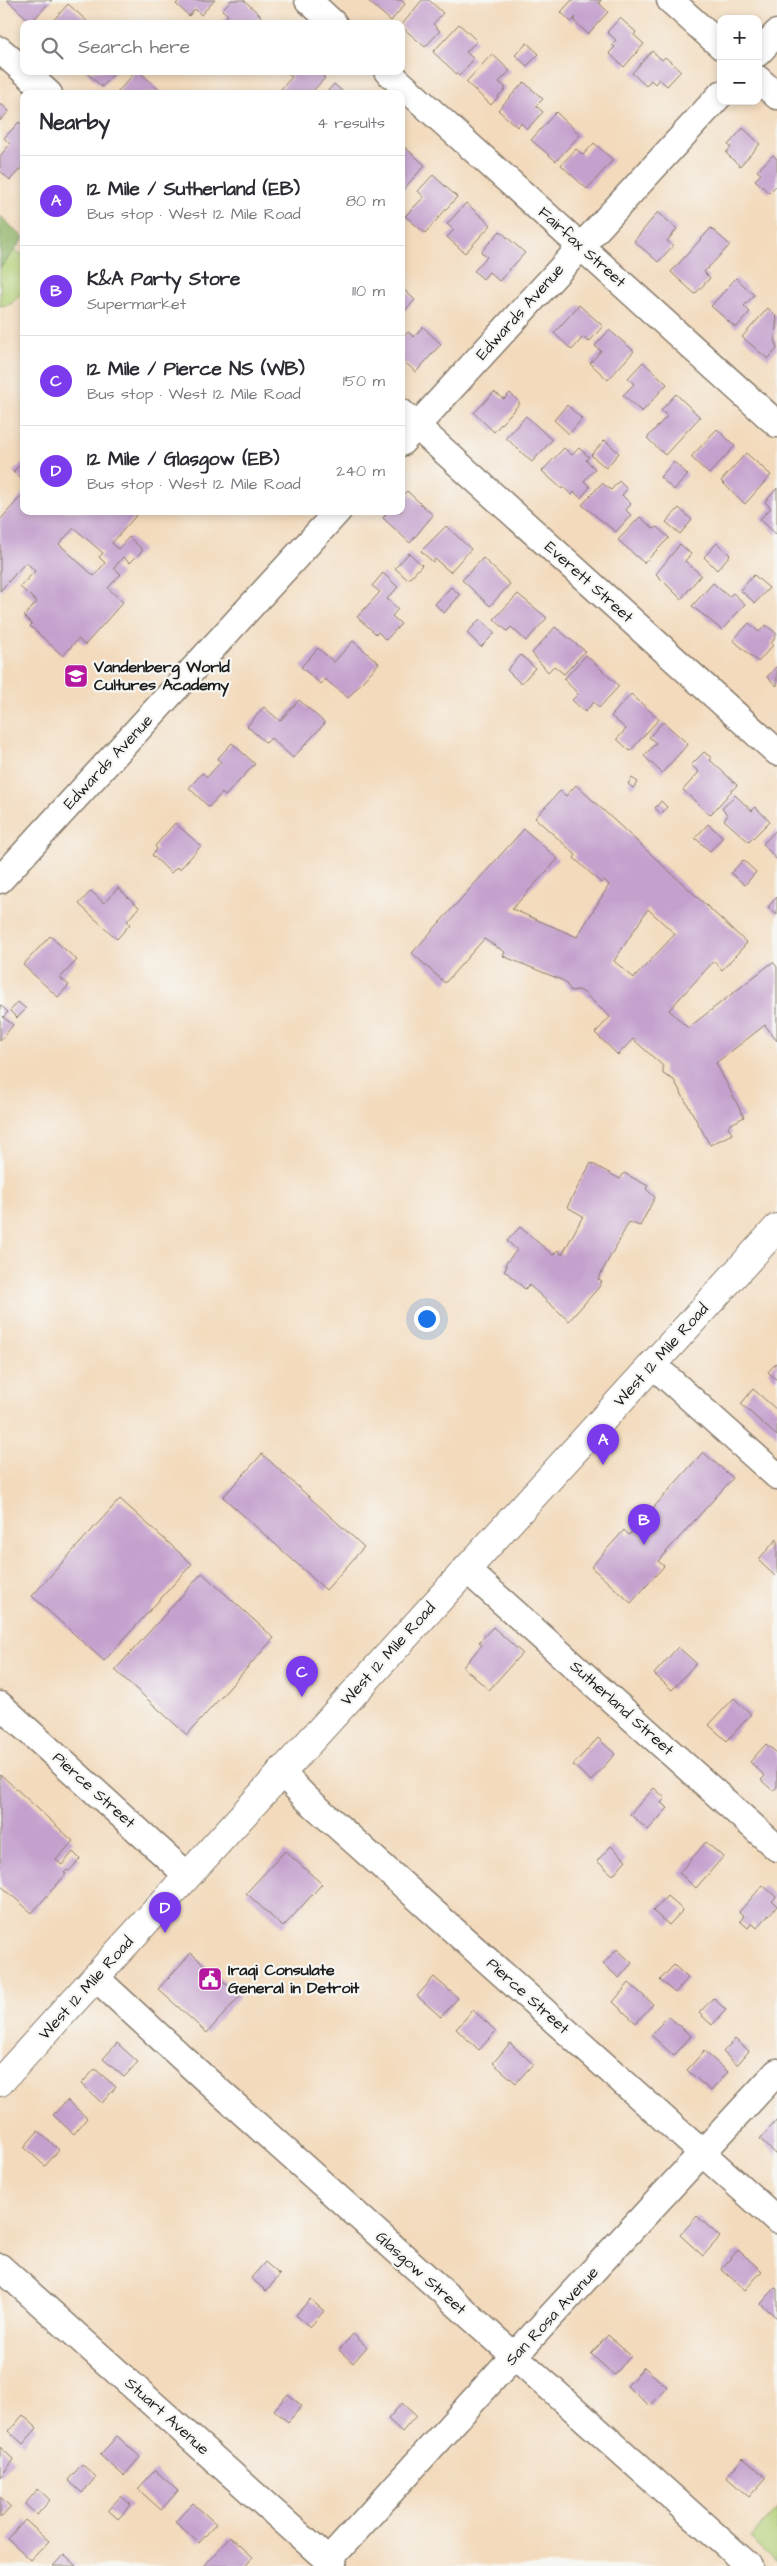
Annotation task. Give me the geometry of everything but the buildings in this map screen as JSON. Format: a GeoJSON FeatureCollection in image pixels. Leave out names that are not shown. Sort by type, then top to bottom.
{"type":"FeatureCollection","features":[{"type":"Feature","properties":{"kind":"main road","name":"West 12 Mile Road"},"geometry":{"type":"LineString","coordinates":[[0,2082],[280,1772],[777,1228]]}},
{"type":"Feature","properties":{"kind":"street"},"geometry":{"type":"LineString","coordinates":[[308,0],[330,20]]}},
{"type":"Feature","properties":{"kind":"street"},"geometry":{"type":"LineString","coordinates":[[670,0],[717,42]]}},
{"type":"Feature","properties":{"kind":"street"},"geometry":{"type":"LineString","coordinates":[[762,49],[777,32]]}},
{"type":"Feature","properties":{"kind":"street"},"geometry":{"type":"LineString","coordinates":[[0,50],[20,68]]}},
{"type":"Feature","properties":{"kind":"street"},"geometry":{"type":"LineString","coordinates":[[28,75],[45,90]]}},
{"type":"Feature","properties":{"kind":"street","name":"Fairfax Street"},"geometry":{"type":"LineString","coordinates":[[391,75],[777,424]]}},
{"type":"Feature","properties":{"kind":"street"},"geometry":{"type":"LineString","coordinates":[[762,83],[777,96]]}},
{"type":"Feature","properties":{"kind":"street","name":"Edwards Avenue"},"geometry":{"type":"LineString","coordinates":[[406,427],[580,246],[717,98]]}},
{"type":"Feature","properties":{"kind":"street","name":"Everett Street"},"geometry":{"type":"LineString","coordinates":[[406,427],[777,752]]}},
{"type":"Feature","properties":{"kind":"street","name":"Edwards Avenue"},"geometry":{"type":"LineString","coordinates":[[0,880],[334,515]]}},
{"type":"Feature","properties":{"kind":"street"},"geometry":{"type":"LineString","coordinates":[[652,1364],[777,1476]]}},
{"type":"Feature","properties":{"kind":"street","name":"Sutherland Street"},"geometry":{"type":"LineString","coordinates":[[466,1569],[777,1848]]}},
{"type":"Feature","properties":{"kind":"street","name":"Pierce Street"},"geometry":{"type":"LineString","coordinates":[[0,1705],[188,1875]]}},
{"type":"Feature","properties":{"kind":"street","name":"Pierce Street"},"geometry":{"type":"LineString","coordinates":[[280,1772],[305,1797],[777,2220]]}},
{"type":"Feature","properties":{"kind":"street","name":"Glasgow Street"},"geometry":{"type":"LineString","coordinates":[[95,1977],[749,2566]]}},
{"type":"Feature","properties":{"kind":"street","name":"San Rosa Avenue"},"geometry":{"type":"LineString","coordinates":[[331,2564],[514,2356],[777,2072]]}},
{"type":"Feature","properties":{"kind":"street","name":"Stuart Avenue"},"geometry":{"type":"LineString","coordinates":[[0,2267],[331,2564]]}},
{"type":"Feature","properties":{"kind":"green space"},"geometry":{"type":"Polygon","coordinates":[[[0,216],[20,234],[20,243],[0,268],[0,216]]]}},
{"type":"Feature","properties":{"kind":"green space"},"geometry":{"type":"Polygon","coordinates":[[[14,251],[20,253],[20,294],[11,304],[0,306],[0,268],[14,251]]]}},
{"type":"Feature","properties":{"kind":"green space"},"geometry":{"type":"Polygon","coordinates":[[[777,2509],[777,2562],[750,2538],[777,2509]]]}},
{"type":"Feature","properties":{"kind":"place","name":"Vandenberg World Cultures Academy"},"geometry":{"type":"Point","coordinates":[76,676]}},
{"type":"Feature","properties":{"kind":"place","name":"12 Mile / Sutherland (EB)"},"geometry":{"type":"Point","coordinates":[603,1465]}},
{"type":"Feature","properties":{"kind":"place","name":"K&A Party Store"},"geometry":{"type":"Point","coordinates":[644,1545]}},
{"type":"Feature","properties":{"kind":"place","name":"12 Mile / Pierce NS (WB)"},"geometry":{"type":"Point","coordinates":[302,1697]}},
{"type":"Feature","properties":{"kind":"place","name":"12 Mile / Glasgow (EB)"},"geometry":{"type":"Point","coordinates":[165,1933]}},
{"type":"Feature","properties":{"kind":"place","name":"Iraqi Consulate General in Detroit"},"geometry":{"type":"Point","coordinates":[210,1979]}}]}
